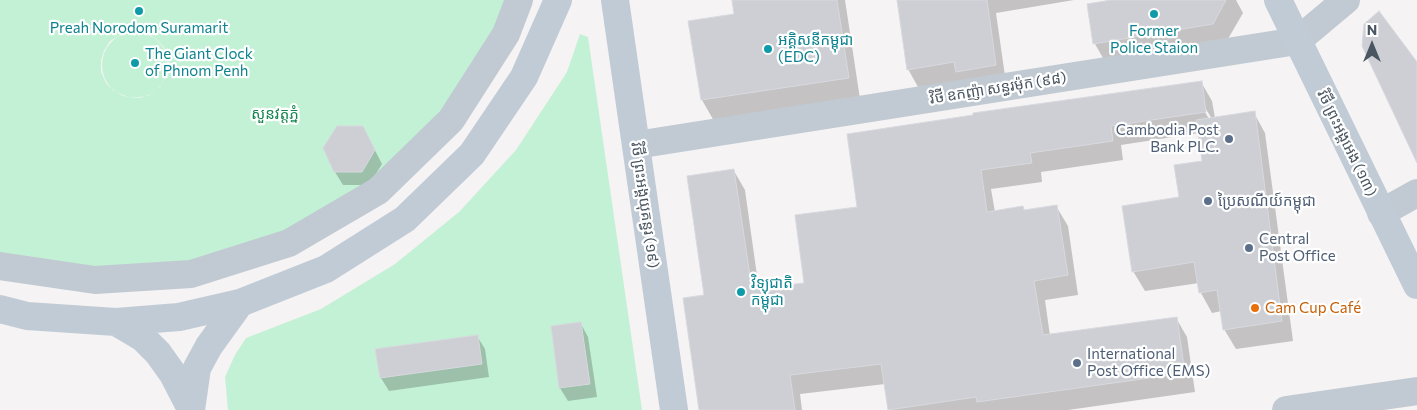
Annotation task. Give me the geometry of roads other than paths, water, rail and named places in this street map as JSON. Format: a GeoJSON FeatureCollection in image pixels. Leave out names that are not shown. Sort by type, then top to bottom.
{"type":"FeatureCollection","features":[{"type":"Feature","properties":{"kind":"main road"},"geometry":{"type":"LineString","coordinates":[[0,309],[27,316],[116,322],[179,317],[240,303],[326,269],[405,219],[472,154],[524,77],[558,0]]}},
{"type":"Feature","properties":{"kind":"main road","name":"វិថី ព្រះអង្គយុគន្ធរ (១៩)"},"geometry":{"type":"LineString","coordinates":[[615,0],[674,410]]}},
{"type":"Feature","properties":{"kind":"main road","name":"វិថី ព្រះអង្គអេង (១៣)"},"geometry":{"type":"LineString","coordinates":[[1278,0],[1417,285]]}},
{"type":"Feature","properties":{"kind":"main road"},"geometry":{"type":"LineString","coordinates":[[191,409],[198,368],[209,346],[240,303]]}},
{"type":"Feature","properties":{"kind":"main road"},"geometry":{"type":"LineString","coordinates":[[116,322],[143,338],[158,353],[173,374],[191,409]]}},
{"type":"Feature","properties":{"kind":"street"},"geometry":{"type":"LineString","coordinates":[[0,266],[95,280],[191,274],[289,243],[378,191],[452,120],[506,34],[519,0]]}},
{"type":"Feature","properties":{"kind":"street"},"geometry":{"type":"LineString","coordinates":[[1297,41],[1346,0]]}},
{"type":"Feature","properties":{"kind":"street","name":"វិថី ឧកញ៉ា សន្ធរម៉ុក (៩៨)"},"geometry":{"type":"LineString","coordinates":[[636,145],[1297,41]]}},
{"type":"Feature","properties":{"kind":"street"},"geometry":{"type":"LineString","coordinates":[[1381,213],[1417,193]]}},
{"type":"Feature","properties":{"kind":"street"},"geometry":{"type":"LineString","coordinates":[[1286,410],[1417,391]]}},
{"type":"Feature","properties":{"kind":"place","name":"Preah Norodom Suramarit"},"geometry":{"type":"Point","coordinates":[139,11]}},
{"type":"Feature","properties":{"kind":"place","name":"Former Police Staion"},"geometry":{"type":"Point","coordinates":[1154,14]}},
{"type":"Feature","properties":{"kind":"place","name":"អគ្គិសនីកម្ពុជា (EDC)"},"geometry":{"type":"Point","coordinates":[768,49]}},
{"type":"Feature","properties":{"kind":"place","name":"The Giant Clock of Phnom Penh"},"geometry":{"type":"Point","coordinates":[135,63]}},
{"type":"Feature","properties":{"kind":"place","name":"Cambodia Post Bank PLC."},"geometry":{"type":"Point","coordinates":[1229,139]}},
{"type":"Feature","properties":{"kind":"place","name":"ប្រៃសណីយ៍កម្ពុជា"},"geometry":{"type":"Point","coordinates":[1208,201]}},
{"type":"Feature","properties":{"kind":"place","name":"Central Post Office"},"geometry":{"type":"Point","coordinates":[1249,248]}},
{"type":"Feature","properties":{"kind":"place","name":"វិទ្យុជាតិ កម្ពុជា"},"geometry":{"type":"Point","coordinates":[741,292]}},
{"type":"Feature","properties":{"kind":"place","name":"Cam Cup Café"},"geometry":{"type":"Point","coordinates":[1255,308]}},
{"type":"Feature","properties":{"kind":"place","name":"International Post Office (EMS)"},"geometry":{"type":"Point","coordinates":[1077,363]}},
{"type":"Feature","properties":{"kind":"park label","name":"សួនវត្ដភ្នំ"},"geometry":{"type":"Point","coordinates":[275,114]}}]}
